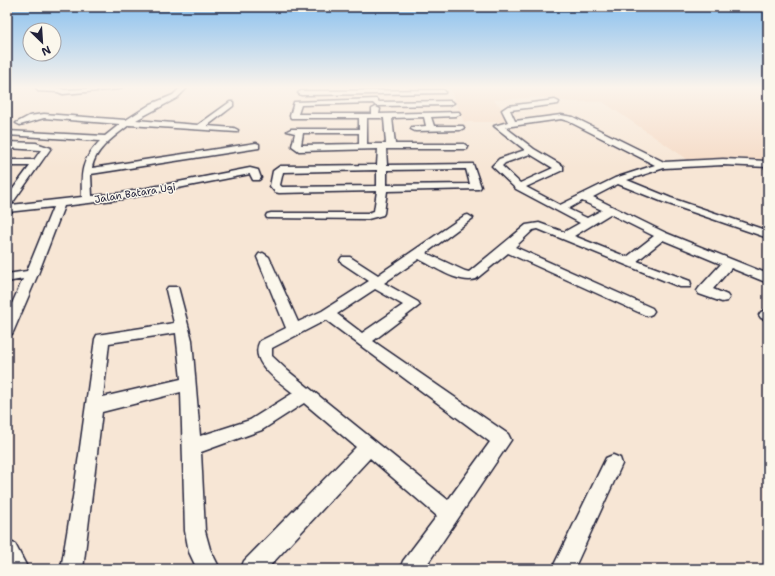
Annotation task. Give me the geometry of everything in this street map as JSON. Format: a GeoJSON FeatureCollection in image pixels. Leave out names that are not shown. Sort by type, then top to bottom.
{"type":"FeatureCollection","features":[{"type":"Feature","properties":{"kind":"street"},"geometry":{"type":"LineString","coordinates":[[88,201],[87,166],[92,155],[108,139],[130,121],[143,114]]}},
{"type":"Feature","properties":{"kind":"street"},"geometry":{"type":"LineString","coordinates":[[200,127],[217,114]]}},
{"type":"Feature","properties":{"kind":"street"},"geometry":{"type":"LineString","coordinates":[[295,114],[294,116],[362,117],[456,114]]}},
{"type":"Feature","properties":{"kind":"street"},"geometry":{"type":"LineString","coordinates":[[508,114],[512,123]]}},
{"type":"Feature","properties":{"kind":"street"},"geometry":{"type":"LineString","coordinates":[[427,115],[431,128]]}},
{"type":"Feature","properties":{"kind":"street"},"geometry":{"type":"LineString","coordinates":[[20,123],[38,116],[130,121],[234,130]]}},
{"type":"Feature","properties":{"kind":"street"},"geometry":{"type":"LineString","coordinates":[[272,216],[374,215],[381,211],[383,167],[387,147],[388,116]]}},
{"type":"Feature","properties":{"kind":"street"},"geometry":{"type":"LineString","coordinates":[[362,117],[363,146]]}},
{"type":"Feature","properties":{"kind":"street"},"geometry":{"type":"LineString","coordinates":[[519,186],[560,168],[531,151],[498,126],[512,123],[567,118],[663,165]]}},
{"type":"Feature","properties":{"kind":"street"},"geometry":{"type":"LineString","coordinates":[[415,129],[460,128]]}},
{"type":"Feature","properties":{"kind":"street"},"geometry":{"type":"LineString","coordinates":[[363,131],[296,131],[296,146],[299,148],[363,146],[464,147]]}},
{"type":"Feature","properties":{"kind":"street"},"geometry":{"type":"LineString","coordinates":[[7,133],[108,139]]}},
{"type":"Feature","properties":{"kind":"street"},"geometry":{"type":"LineString","coordinates":[[7,145],[45,147],[47,150],[7,204]]}},
{"type":"Feature","properties":{"kind":"street"},"geometry":{"type":"LineString","coordinates":[[87,172],[256,146]]}},
{"type":"Feature","properties":{"kind":"street"},"geometry":{"type":"LineString","coordinates":[[531,151],[502,161],[497,166],[519,186],[559,209],[588,223]]}},
{"type":"Feature","properties":{"kind":"street"},"geometry":{"type":"LineString","coordinates":[[559,209],[618,180],[663,165],[723,162],[768,164]]}},
{"type":"Feature","properties":{"kind":"street"},"geometry":{"type":"LineString","coordinates":[[7,163],[37,164]]}},
{"type":"Feature","properties":{"kind":"street"},"geometry":{"type":"LineString","coordinates":[[470,166],[476,187],[279,190],[275,186],[278,171],[280,169],[383,167],[470,166]]}},
{"type":"Feature","properties":{"kind":"street","name":"Jalan Batara Ugi"},"geometry":{"type":"LineString","coordinates":[[7,209],[88,201],[166,188],[250,171],[255,172],[256,178]]}},
{"type":"Feature","properties":{"kind":"street"},"geometry":{"type":"LineString","coordinates":[[618,180],[667,200],[768,235]]}},
{"type":"Feature","properties":{"kind":"street"},"geometry":{"type":"LineString","coordinates":[[7,186],[21,186]]}},
{"type":"Feature","properties":{"kind":"street"},"geometry":{"type":"LineString","coordinates":[[584,198],[662,235],[768,279]]}},
{"type":"Feature","properties":{"kind":"street"},"geometry":{"type":"LineString","coordinates":[[9,322],[32,274],[59,204]]}},
{"type":"Feature","properties":{"kind":"street"},"geometry":{"type":"LineString","coordinates":[[566,236],[609,210]]}},
{"type":"Feature","properties":{"kind":"street"},"geometry":{"type":"LineString","coordinates":[[449,513],[370,446],[282,376],[265,358],[264,349],[265,344],[327,314],[418,254],[468,218]]}},
{"type":"Feature","properties":{"kind":"street"},"geometry":{"type":"LineString","coordinates":[[418,254],[463,275],[472,276],[530,227],[535,226],[543,227],[685,284]]}},
{"type":"Feature","properties":{"kind":"street"},"geometry":{"type":"LineString","coordinates":[[628,262],[662,235]]}},
{"type":"Feature","properties":{"kind":"street"},"geometry":{"type":"LineString","coordinates":[[507,248],[647,311]]}},
{"type":"Feature","properties":{"kind":"street"},"geometry":{"type":"LineString","coordinates":[[263,257],[294,329]]}},
{"type":"Feature","properties":{"kind":"street"},"geometry":{"type":"LineString","coordinates":[[346,260],[376,282],[413,305],[362,341]]}},
{"type":"Feature","properties":{"kind":"street"},"geometry":{"type":"LineString","coordinates":[[722,298],[704,291],[729,263]]}},
{"type":"Feature","properties":{"kind":"street"},"geometry":{"type":"LineString","coordinates":[[7,278],[32,274]]}},
{"type":"Feature","properties":{"kind":"street"},"geometry":{"type":"LineString","coordinates":[[173,290],[174,304],[180,315],[183,330],[189,384],[195,531],[200,552],[209,569]]}},
{"type":"Feature","properties":{"kind":"street"},"geometry":{"type":"LineString","coordinates":[[327,314],[362,341],[502,440],[449,513],[411,569]]}},
{"type":"Feature","properties":{"kind":"street"},"geometry":{"type":"LineString","coordinates":[[72,569],[84,491],[102,339],[174,327],[181,327],[183,330]]}},
{"type":"Feature","properties":{"kind":"street"},"geometry":{"type":"LineString","coordinates":[[94,407],[158,390],[189,384]]}},
{"type":"Feature","properties":{"kind":"street"},"geometry":{"type":"LineString","coordinates":[[192,446],[216,440],[256,425],[305,394]]}},
{"type":"Feature","properties":{"kind":"street"},"geometry":{"type":"LineString","coordinates":[[252,569],[370,446]]}},
{"type":"Feature","properties":{"kind":"street"},"geometry":{"type":"LineString","coordinates":[[563,569],[613,464]]}},
{"type":"Feature","properties":{"kind":"street"},"geometry":{"type":"LineString","coordinates":[[7,552],[17,569]]}},
{"type":"Feature","properties":{"kind":"shaded area"},"geometry":{"type":"Polygon","coordinates":[[[461,114],[504,114],[508,122],[464,122],[461,114]]]}},
{"type":"Feature","properties":{"kind":"shaded area"},"geometry":{"type":"Polygon","coordinates":[[[621,114],[768,114],[768,162],[738,158],[690,161],[621,114]]]}}]}
